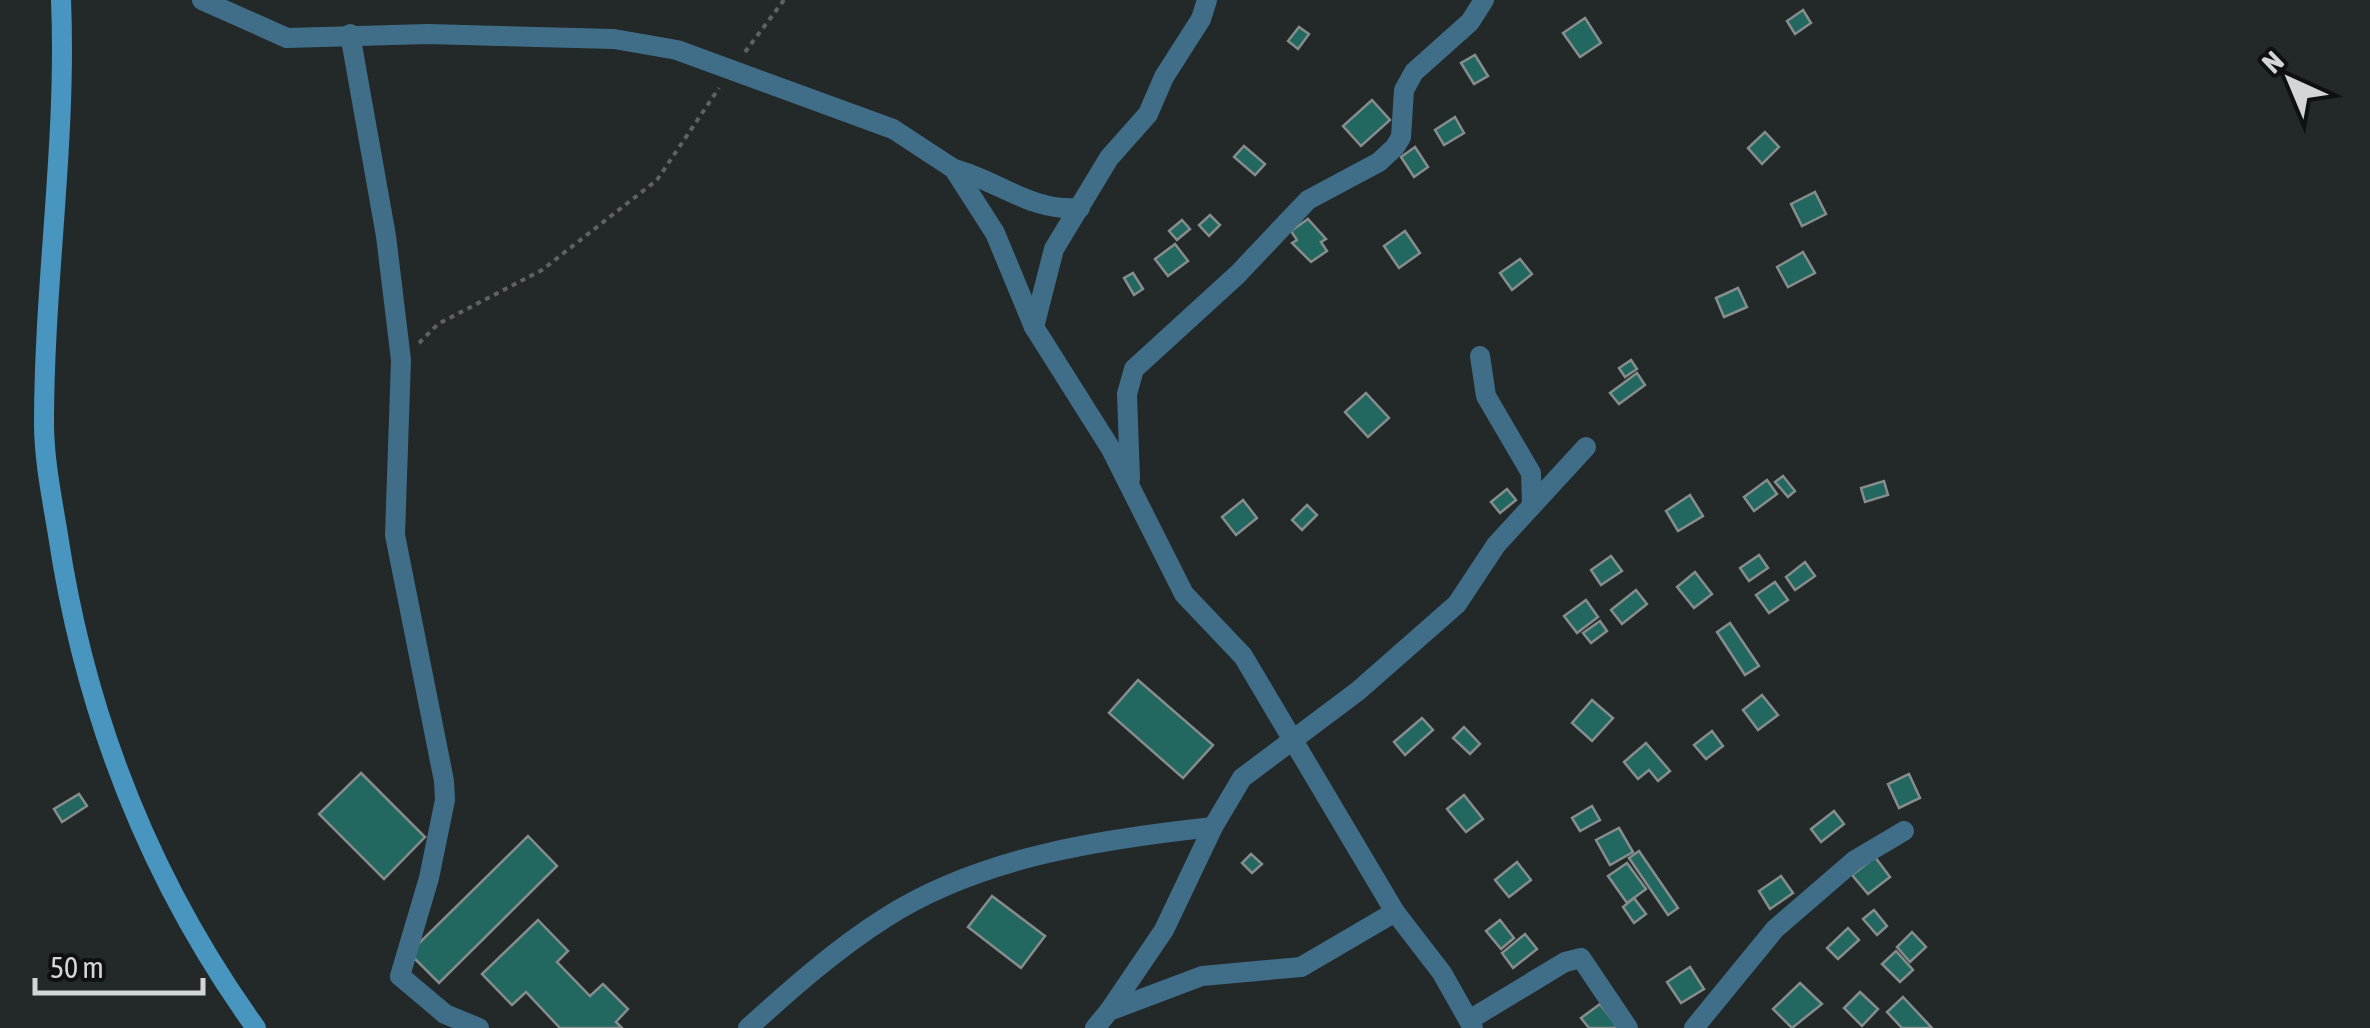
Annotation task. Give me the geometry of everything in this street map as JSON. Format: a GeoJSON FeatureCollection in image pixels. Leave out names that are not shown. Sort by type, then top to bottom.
{"type":"FeatureCollection","features":[{"type":"Feature","properties":{"kind":"main road"},"geometry":{"type":"LineString","coordinates":[[62,0],[64,110],[44,424],[64,572],[92,698],[155,864],[256,1028]]}},
{"type":"Feature","properties":{"kind":"street"},"geometry":{"type":"LineString","coordinates":[[202,0],[287,38],[350,34],[614,39],[677,50],[733,67],[796,97],[893,129],[954,168],[992,181],[1040,207],[1080,208]]}},
{"type":"Feature","properties":{"kind":"street"},"geometry":{"type":"LineString","coordinates":[[1034,327],[1046,270],[1110,158],[1148,114],[1164,78],[1202,20],[1207,0]]}},
{"type":"Feature","properties":{"kind":"street"},"geometry":{"type":"LineString","coordinates":[[1130,487],[1127,394],[1134,369],[1238,274],[1308,200],[1379,162],[1396,147],[1402,137],[1404,90],[1414,72],[1470,22],[1484,0]]}},
{"type":"Feature","properties":{"kind":"street"},"geometry":{"type":"LineString","coordinates":[[350,34],[386,236],[401,360],[395,535],[445,800],[400,976],[445,1014],[479,1028]]}},
{"type":"Feature","properties":{"kind":"street"},"geometry":{"type":"LineString","coordinates":[[954,168],[995,233],[1034,327],[1130,487],[1184,594],[1243,656],[1296,739],[1395,912],[1442,973],[1471,1024],[1565,962],[1581,958],[1628,1028]]}},
{"type":"Feature","properties":{"kind":"street"},"geometry":{"type":"LineString","coordinates":[[1480,356],[1486,396],[1531,473],[1532,504]]}},
{"type":"Feature","properties":{"kind":"street"},"geometry":{"type":"LineString","coordinates":[[1095,1028],[1164,930],[1213,827],[1242,778],[1296,739],[1457,604],[1496,545],[1586,447]]}},
{"type":"Feature","properties":{"kind":"street"},"geometry":{"type":"LineString","coordinates":[[748,1028],[884,918],[927,894],[996,867],[1078,847],[1213,827]]}},
{"type":"Feature","properties":{"kind":"street"},"geometry":{"type":"LineString","coordinates":[[1694,1028],[1775,929],[1855,860],[1904,831]]}},
{"type":"Feature","properties":{"kind":"street"},"geometry":{"type":"LineString","coordinates":[[1109,1010],[1214,973],[1301,967],[1395,912]]}},
{"type":"Feature","properties":{"kind":"path"},"geometry":{"type":"LineString","coordinates":[[401,360],[438,324],[542,270],[657,180],[733,67],[784,0]]}},
{"type":"Feature","properties":{"kind":"building"},"geometry":{"type":"Polygon","coordinates":[[[1803,10],[1811,23],[1795,34],[1787,21],[1803,10]]]}},
{"type":"Feature","properties":{"kind":"building"},"geometry":{"type":"Polygon","coordinates":[[[1585,18],[1601,43],[1580,57],[1563,33],[1585,18]]]}},
{"type":"Feature","properties":{"kind":"building"},"geometry":{"type":"Polygon","coordinates":[[[1299,27],[1309,34],[1298,49],[1288,41],[1299,27]]]}},
{"type":"Feature","properties":{"kind":"building"},"geometry":{"type":"Polygon","coordinates":[[[1475,55],[1488,76],[1474,84],[1461,63],[1475,55]]]}},
{"type":"Feature","properties":{"kind":"building"},"geometry":{"type":"Polygon","coordinates":[[[1372,100],[1390,120],[1361,146],[1343,126],[1372,100]]]}},
{"type":"Feature","properties":{"kind":"building"},"geometry":{"type":"Polygon","coordinates":[[[1455,117],[1464,133],[1444,145],[1435,130],[1455,117]]]}},
{"type":"Feature","properties":{"kind":"building"},"geometry":{"type":"Polygon","coordinates":[[[1765,132],[1779,147],[1762,164],[1748,148],[1765,132]]]}},
{"type":"Feature","properties":{"kind":"building"},"geometry":{"type":"Polygon","coordinates":[[[1244,146],[1265,164],[1255,175],[1234,157],[1244,146]]]}},
{"type":"Feature","properties":{"kind":"building"},"geometry":{"type":"Polygon","coordinates":[[[1415,147],[1428,167],[1414,177],[1401,157],[1415,147]]]}},
{"type":"Feature","properties":{"kind":"building"},"geometry":{"type":"Polygon","coordinates":[[[1815,192],[1826,214],[1802,226],[1791,204],[1815,192]]]}},
{"type":"Feature","properties":{"kind":"building"},"geometry":{"type":"Polygon","coordinates":[[[1210,215],[1220,225],[1209,236],[1199,225],[1210,215]]]}},
{"type":"Feature","properties":{"kind":"building"},"geometry":{"type":"Polygon","coordinates":[[[1308,219],[1326,239],[1321,242],[1327,251],[1311,262],[1292,243],[1297,240],[1291,231],[1308,219]]]}},
{"type":"Feature","properties":{"kind":"building"},"geometry":{"type":"Polygon","coordinates":[[[1182,220],[1190,229],[1177,240],[1169,231],[1182,220]]]}},
{"type":"Feature","properties":{"kind":"building"},"geometry":{"type":"Polygon","coordinates":[[[1405,231],[1420,253],[1399,268],[1384,246],[1405,231]]]}},
{"type":"Feature","properties":{"kind":"building"},"geometry":{"type":"Polygon","coordinates":[[[1175,244],[1188,261],[1168,276],[1155,259],[1175,244]]]}},
{"type":"Feature","properties":{"kind":"building"},"geometry":{"type":"Polygon","coordinates":[[[1803,252],[1815,273],[1788,287],[1777,267],[1803,252]]]}},
{"type":"Feature","properties":{"kind":"building"},"geometry":{"type":"Polygon","coordinates":[[[1520,259],[1532,274],[1512,290],[1500,273],[1520,259]]]}},
{"type":"Feature","properties":{"kind":"building"},"geometry":{"type":"Polygon","coordinates":[[[1133,273],[1143,289],[1134,295],[1124,278],[1133,273]]]}},
{"type":"Feature","properties":{"kind":"building"},"geometry":{"type":"Polygon","coordinates":[[[1738,288],[1747,307],[1724,317],[1716,298],[1738,288]]]}},
{"type":"Feature","properties":{"kind":"building"},"geometry":{"type":"Polygon","coordinates":[[[1631,360],[1637,369],[1625,377],[1619,368],[1631,360]]]}},
{"type":"Feature","properties":{"kind":"building"},"geometry":{"type":"Polygon","coordinates":[[[1637,373],[1645,385],[1619,404],[1610,393],[1637,373]]]}},
{"type":"Feature","properties":{"kind":"building"},"geometry":{"type":"Polygon","coordinates":[[[1366,393],[1389,418],[1368,437],[1345,412],[1366,393]]]}},
{"type":"Feature","properties":{"kind":"building"},"geometry":{"type":"Polygon","coordinates":[[[1783,476],[1795,491],[1788,497],[1775,482],[1783,476]]]}},
{"type":"Feature","properties":{"kind":"building"},"geometry":{"type":"Polygon","coordinates":[[[1767,480],[1777,494],[1754,511],[1744,497],[1767,480]]]}},
{"type":"Feature","properties":{"kind":"building"},"geometry":{"type":"Polygon","coordinates":[[[1884,481],[1888,495],[1865,502],[1861,488],[1884,481]]]}},
{"type":"Feature","properties":{"kind":"building"},"geometry":{"type":"Polygon","coordinates":[[[1507,489],[1516,500],[1500,513],[1491,502],[1507,489]]]}},
{"type":"Feature","properties":{"kind":"building"},"geometry":{"type":"Polygon","coordinates":[[[1690,495],[1703,516],[1678,531],[1666,511],[1690,495]]]}},
{"type":"Feature","properties":{"kind":"building"},"geometry":{"type":"Polygon","coordinates":[[[1243,500],[1257,518],[1236,535],[1222,517],[1243,500]]]}},
{"type":"Feature","properties":{"kind":"building"},"geometry":{"type":"Polygon","coordinates":[[[1307,505],[1317,515],[1302,530],[1292,520],[1307,505]]]}},
{"type":"Feature","properties":{"kind":"building"},"geometry":{"type":"Polygon","coordinates":[[[1759,555],[1768,568],[1749,581],[1740,568],[1759,555]]]}},
{"type":"Feature","properties":{"kind":"building"},"geometry":{"type":"Polygon","coordinates":[[[1611,556],[1622,571],[1601,585],[1591,570],[1611,556]]]}},
{"type":"Feature","properties":{"kind":"building"},"geometry":{"type":"Polygon","coordinates":[[[1805,562],[1815,576],[1795,590],[1786,577],[1805,562]]]}},
{"type":"Feature","properties":{"kind":"building"},"geometry":{"type":"Polygon","coordinates":[[[1695,572],[1712,594],[1694,608],[1677,587],[1695,572]]]}},
{"type":"Feature","properties":{"kind":"building"},"geometry":{"type":"Polygon","coordinates":[[[1775,582],[1788,600],[1769,613],[1756,595],[1775,582]]]}},
{"type":"Feature","properties":{"kind":"building"},"geometry":{"type":"Polygon","coordinates":[[[1636,590],[1647,604],[1622,624],[1611,610],[1636,590]]]}},
{"type":"Feature","properties":{"kind":"building"},"geometry":{"type":"Polygon","coordinates":[[[1586,600],[1598,617],[1577,633],[1564,616],[1586,600]]]}},
{"type":"Feature","properties":{"kind":"building"},"geometry":{"type":"Polygon","coordinates":[[[1600,621],[1607,631],[1591,643],[1583,633],[1600,621]]]}},
{"type":"Feature","properties":{"kind":"building"},"geometry":{"type":"Polygon","coordinates":[[[1730,623],[1759,666],[1745,675],[1717,632],[1730,623]]]}},
{"type":"Feature","properties":{"kind":"building"},"geometry":{"type":"Polygon","coordinates":[[[1138,680],[1213,745],[1183,778],[1109,713],[1138,680]]]}},
{"type":"Feature","properties":{"kind":"building"},"geometry":{"type":"Polygon","coordinates":[[[1762,695],[1778,715],[1758,730],[1743,710],[1762,695]]]}},
{"type":"Feature","properties":{"kind":"building"},"geometry":{"type":"Polygon","coordinates":[[[1592,700],[1613,718],[1592,741],[1572,723],[1592,700]]]}},
{"type":"Feature","properties":{"kind":"building"},"geometry":{"type":"Polygon","coordinates":[[[1422,718],[1433,730],[1405,755],[1394,742],[1422,718]]]}},
{"type":"Feature","properties":{"kind":"building"},"geometry":{"type":"Polygon","coordinates":[[[1464,727],[1480,744],[1470,754],[1453,738],[1464,727]]]}},
{"type":"Feature","properties":{"kind":"building"},"geometry":{"type":"Polygon","coordinates":[[[1712,731],[1723,746],[1706,759],[1694,745],[1712,731]]]}},
{"type":"Feature","properties":{"kind":"building"},"geometry":{"type":"Polygon","coordinates":[[[1646,743],[1670,771],[1658,781],[1649,770],[1638,779],[1624,762],[1646,743]]]}},
{"type":"Feature","properties":{"kind":"building"},"geometry":{"type":"Polygon","coordinates":[[[361,773],[425,837],[384,879],[319,814],[361,773]]]}},
{"type":"Feature","properties":{"kind":"building"},"geometry":{"type":"Polygon","coordinates":[[[1909,774],[1920,798],[1899,808],[1888,784],[1909,774]]]}},
{"type":"Feature","properties":{"kind":"building"},"geometry":{"type":"Polygon","coordinates":[[[79,794],[87,806],[62,822],[54,809],[79,794]]]}},
{"type":"Feature","properties":{"kind":"building"},"geometry":{"type":"Polygon","coordinates":[[[1464,795],[1483,819],[1466,832],[1447,809],[1464,795]]]}},
{"type":"Feature","properties":{"kind":"building"},"geometry":{"type":"Polygon","coordinates":[[[1592,806],[1600,820],[1580,831],[1572,818],[1592,806]]]}},
{"type":"Feature","properties":{"kind":"building"},"geometry":{"type":"Polygon","coordinates":[[[1834,811],[1844,824],[1821,842],[1811,829],[1834,811]]]}},
{"type":"Feature","properties":{"kind":"building"},"geometry":{"type":"Polygon","coordinates":[[[1619,828],[1633,852],[1610,865],[1596,840],[1619,828]]]}},
{"type":"Feature","properties":{"kind":"building"},"geometry":{"type":"Polygon","coordinates":[[[528,836],[557,866],[439,983],[409,953],[528,836]]]}},
{"type":"Feature","properties":{"kind":"building"},"geometry":{"type":"Polygon","coordinates":[[[1639,851],[1678,908],[1668,915],[1629,858],[1639,851]]]}},
{"type":"Feature","properties":{"kind":"building"},"geometry":{"type":"Polygon","coordinates":[[[1251,854],[1262,864],[1252,873],[1242,863],[1251,854]]]}},
{"type":"Feature","properties":{"kind":"building"},"geometry":{"type":"Polygon","coordinates":[[[1875,857],[1890,877],[1868,894],[1852,875],[1875,857]]]}},
{"type":"Feature","properties":{"kind":"building"},"geometry":{"type":"Polygon","coordinates":[[[1517,862],[1531,880],[1509,897],[1495,880],[1517,862]]]}},
{"type":"Feature","properties":{"kind":"building"},"geometry":{"type":"Polygon","coordinates":[[[1627,863],[1646,889],[1627,903],[1608,876],[1627,863]]]}},
{"type":"Feature","properties":{"kind":"building"},"geometry":{"type":"Polygon","coordinates":[[[1781,876],[1793,893],[1770,909],[1759,891],[1781,876]]]}},
{"type":"Feature","properties":{"kind":"building"},"geometry":{"type":"Polygon","coordinates":[[[992,896],[1045,936],[1021,968],[968,927],[992,896]]]}},
{"type":"Feature","properties":{"kind":"building"},"geometry":{"type":"Polygon","coordinates":[[[1634,898],[1646,914],[1634,923],[1623,907],[1634,898]]]}},
{"type":"Feature","properties":{"kind":"building"},"geometry":{"type":"Polygon","coordinates":[[[1874,910],[1887,926],[1877,935],[1863,919],[1874,910]]]}},
{"type":"Feature","properties":{"kind":"building"},"geometry":{"type":"Polygon","coordinates":[[[538,920],[568,951],[557,962],[590,996],[603,984],[628,1009],[616,1022],[622,1028],[560,1028],[526,992],[512,1005],[482,974],[538,920]]]}},
{"type":"Feature","properties":{"kind":"building"},"geometry":{"type":"Polygon","coordinates":[[[1500,920],[1514,938],[1501,949],[1486,931],[1500,920]]]}},
{"type":"Feature","properties":{"kind":"building"},"geometry":{"type":"Polygon","coordinates":[[[1848,928],[1859,940],[1838,959],[1827,948],[1848,928]]]}},
{"type":"Feature","properties":{"kind":"building"},"geometry":{"type":"Polygon","coordinates":[[[1912,932],[1926,947],[1910,962],[1897,947],[1912,932]]]}},
{"type":"Feature","properties":{"kind":"building"},"geometry":{"type":"Polygon","coordinates":[[[1525,934],[1537,949],[1513,968],[1502,953],[1525,934]]]}},
{"type":"Feature","properties":{"kind":"building"},"geometry":{"type":"Polygon","coordinates":[[[1896,951],[1913,970],[1900,982],[1882,964],[1896,951]]]}},
{"type":"Feature","properties":{"kind":"building"},"geometry":{"type":"Polygon","coordinates":[[[1690,967],[1704,989],[1681,1003],[1667,982],[1690,967]]]}},
{"type":"Feature","properties":{"kind":"building"},"geometry":{"type":"Polygon","coordinates":[[[1800,983],[1822,1004],[1792,1028],[1773,1009],[1800,983]]]}},
{"type":"Feature","properties":{"kind":"building"},"geometry":{"type":"Polygon","coordinates":[[[1860,992],[1878,1009],[1862,1026],[1844,1008],[1860,992]]]}},
{"type":"Feature","properties":{"kind":"building"},"geometry":{"type":"Polygon","coordinates":[[[1903,997],[1932,1028],[1902,1028],[1887,1012],[1903,997]]]}},
{"type":"Feature","properties":{"kind":"building"},"geometry":{"type":"Polygon","coordinates":[[[1600,1004],[1617,1026],[1589,1028],[1581,1018],[1600,1004]]]}}]}
